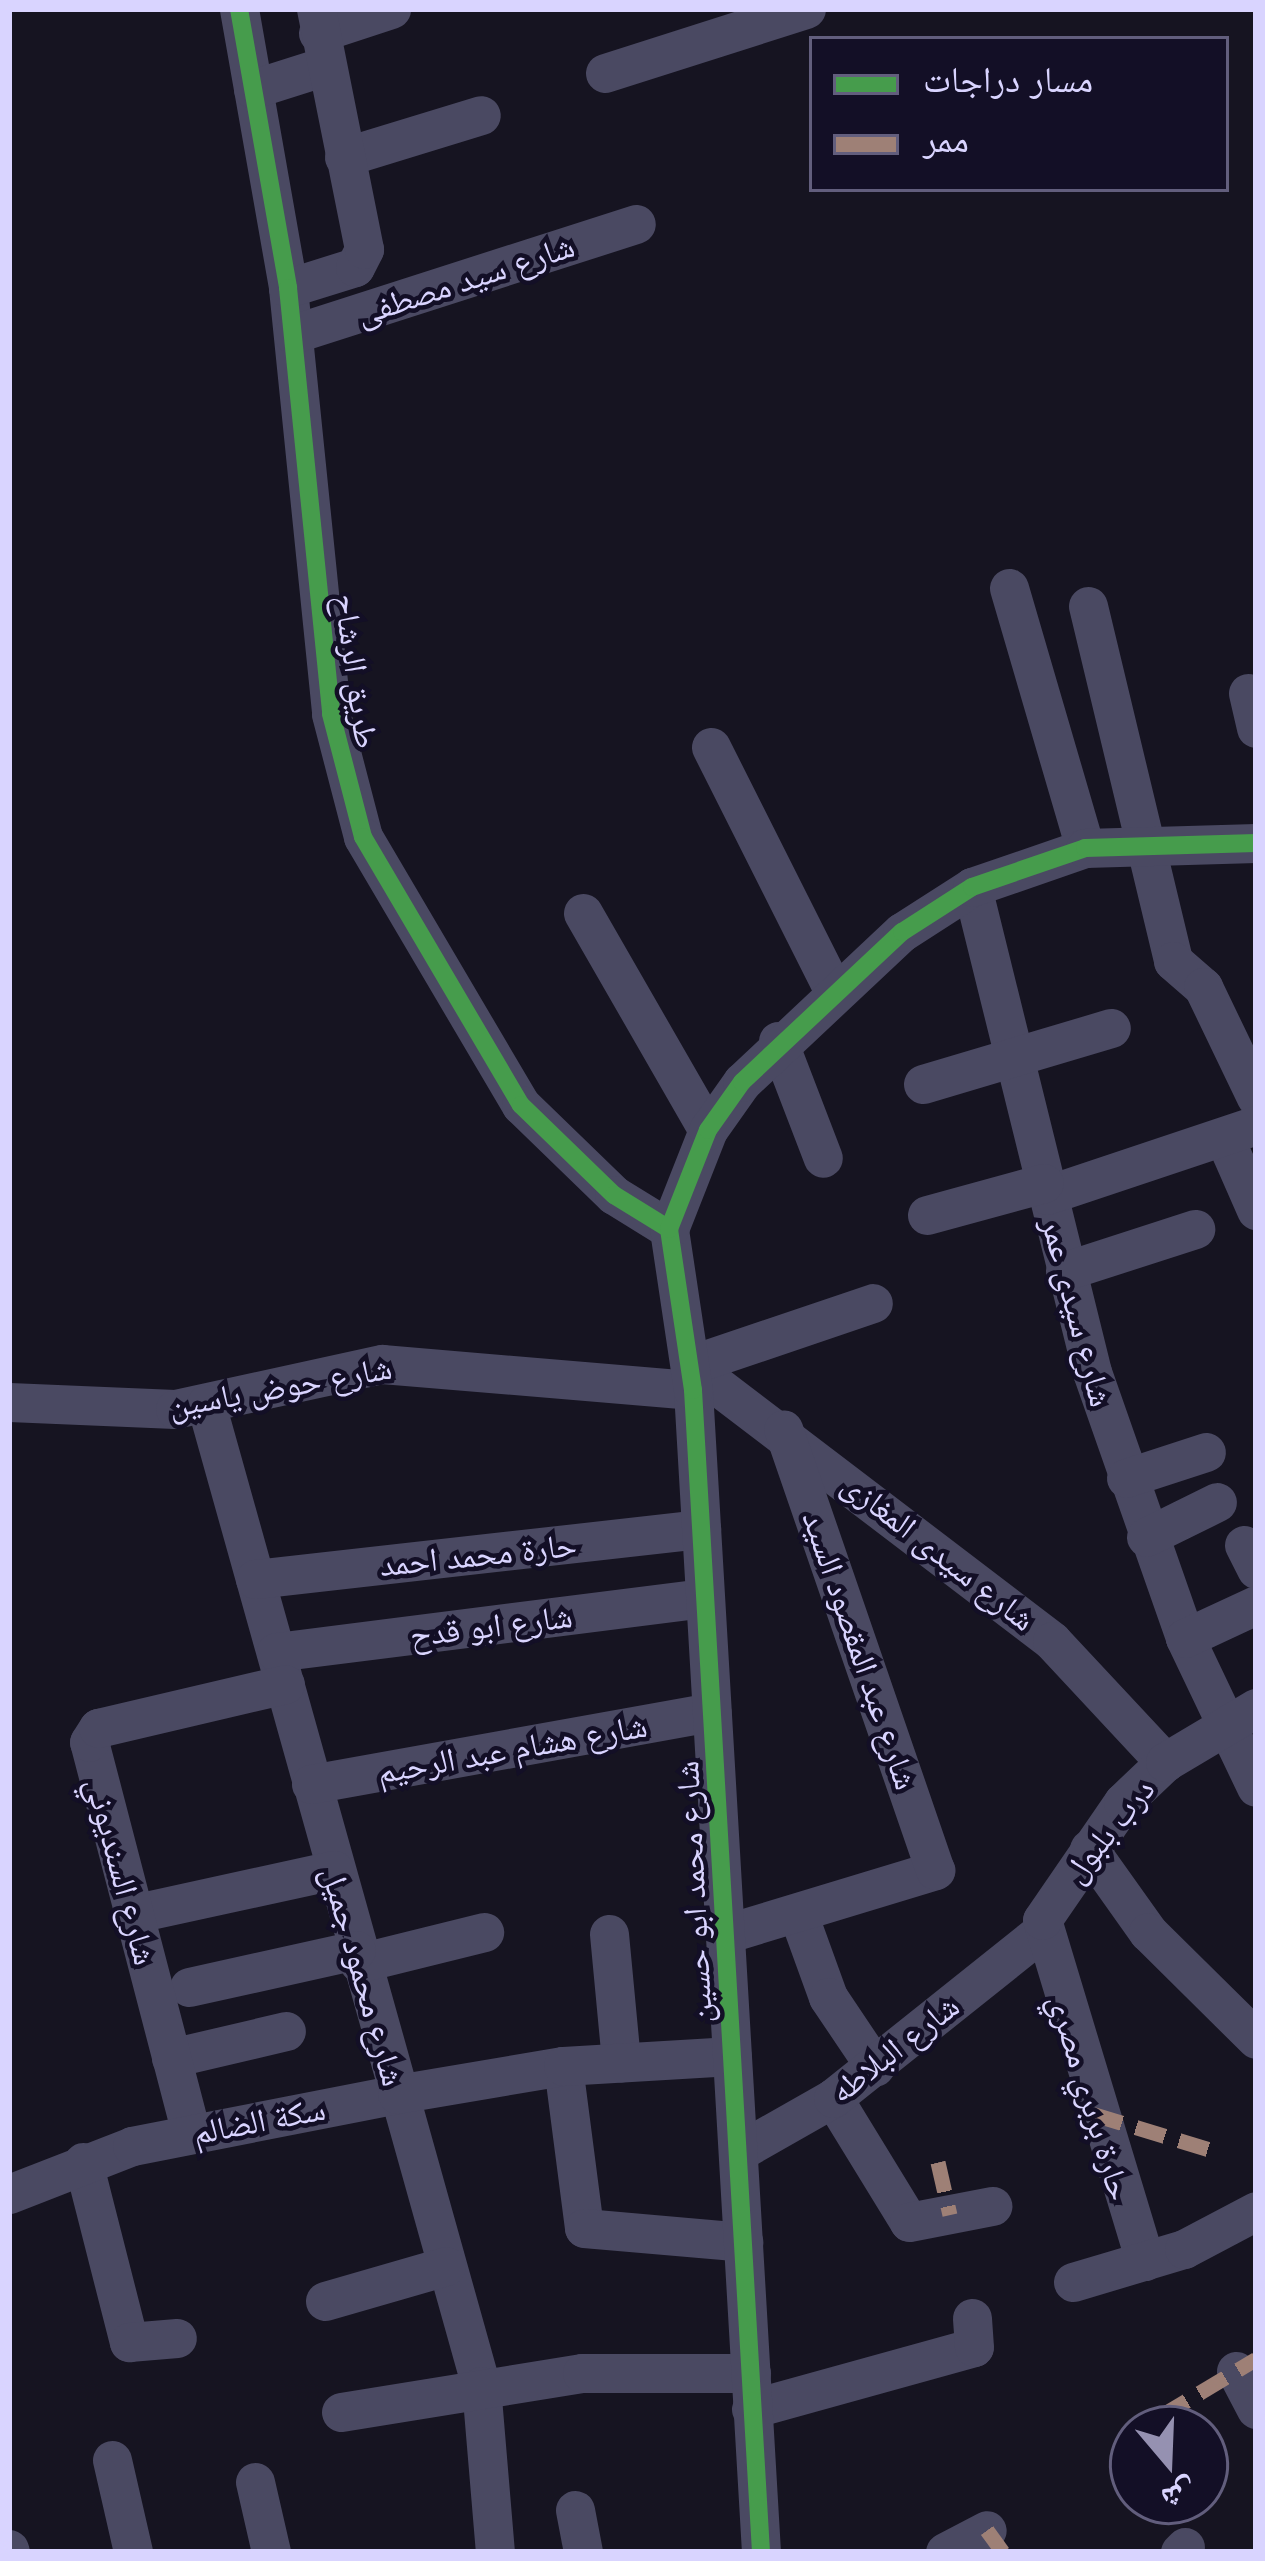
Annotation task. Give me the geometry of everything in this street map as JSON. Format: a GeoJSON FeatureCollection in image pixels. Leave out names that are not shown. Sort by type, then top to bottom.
{"type":"FeatureCollection","features":[{"type":"Feature","properties":{"kind":"street","name":"طريق الرشاح"},"geometry":{"type":"LineString","coordinates":[[239,9],[288,288],[331,714],[363,837],[521,1105],[564,1154],[669,1229]]}},
{"type":"Feature","properties":{"kind":"street"},"geometry":{"type":"LineString","coordinates":[[254,89],[319,36],[391,9]]}},
{"type":"Feature","properties":{"kind":"street"},"geometry":{"type":"LineString","coordinates":[[605,73],[806,9]]}},
{"type":"Feature","properties":{"kind":"street"},"geometry":{"type":"LineString","coordinates":[[288,288],[362,259],[319,36]]}},
{"type":"Feature","properties":{"kind":"street"},"geometry":{"type":"LineString","coordinates":[[344,157],[481,115]]}},
{"type":"Feature","properties":{"kind":"street","name":"شارع سيد مصطفى"},"geometry":{"type":"LineString","coordinates":[[292,334],[637,224]]}},
{"type":"Feature","properties":{"kind":"street"},"geometry":{"type":"LineString","coordinates":[[1009,589],[1085,848]]}},
{"type":"Feature","properties":{"kind":"street"},"geometry":{"type":"LineString","coordinates":[[1088,606],[1176,968],[1199,981],[1244,1040],[1256,1097]]}},
{"type":"Feature","properties":{"kind":"street"},"geometry":{"type":"LineString","coordinates":[[710,747],[832,988]]}},
{"type":"Feature","properties":{"kind":"street"},"geometry":{"type":"LineString","coordinates":[[669,1229],[708,1130],[778,1041],[832,988],[972,887],[1085,848],[1146,839],[1256,843]]}},
{"type":"Feature","properties":{"kind":"street","name":"شارع سيدى عمر"},"geometry":{"type":"LineString","coordinates":[[972,887],[1065,1271],[1126,1478],[1185,1638],[1241,1716],[1256,1787]]}},
{"type":"Feature","properties":{"kind":"street"},"geometry":{"type":"LineString","coordinates":[[583,913],[708,1130]]}},
{"type":"Feature","properties":{"kind":"street"},"geometry":{"type":"LineString","coordinates":[[923,1084],[1111,1028]]}},
{"type":"Feature","properties":{"kind":"street"},"geometry":{"type":"LineString","coordinates":[[778,1041],[823,1158]]}},
{"type":"Feature","properties":{"kind":"street"},"geometry":{"type":"LineString","coordinates":[[927,1215],[1045,1189],[1240,1131],[1256,1210]]}},
{"type":"Feature","properties":{"kind":"street"},"geometry":{"type":"LineString","coordinates":[[1065,1271],[1196,1228]]}},
{"type":"Feature","properties":{"kind":"street","name":"شارع محمد ابو حسين"},"geometry":{"type":"LineString","coordinates":[[669,1229],[692,1378],[761,2552]]}},
{"type":"Feature","properties":{"kind":"street"},"geometry":{"type":"LineString","coordinates":[[692,1378],[873,1303]]}},
{"type":"Feature","properties":{"kind":"street","name":"شارع حوض ياسين"},"geometry":{"type":"LineString","coordinates":[[9,1402],[206,1404],[382,1364],[692,1378]]}},
{"type":"Feature","properties":{"kind":"street","name":"شارع سيدى المغازى"},"geometry":{"type":"LineString","coordinates":[[692,1378],[783,1430],[1081,1666],[1165,1762]]}},
{"type":"Feature","properties":{"kind":"street","name":"شارع محمود جميل"},"geometry":{"type":"LineString","coordinates":[[206,1404],[481,2386],[495,2552]]}},
{"type":"Feature","properties":{"kind":"street","name":"شارع عبد المقصود السيد"},"geometry":{"type":"LineString","coordinates":[[783,1430],[935,1870],[798,1914]]}},
{"type":"Feature","properties":{"kind":"street"},"geometry":{"type":"LineString","coordinates":[[1126,1478],[1206,1452]]}},
{"type":"Feature","properties":{"kind":"street"},"geometry":{"type":"LineString","coordinates":[[1146,1537],[1217,1502]]}},
{"type":"Feature","properties":{"kind":"street","name":"حارة محمد احمد"},"geometry":{"type":"LineString","coordinates":[[255,1579],[701,1528]]}},
{"type":"Feature","properties":{"kind":"street","name":"شارع ابو قدح"},"geometry":{"type":"LineString","coordinates":[[280,1668],[705,1598]]}},
{"type":"Feature","properties":{"kind":"street"},"geometry":{"type":"LineString","coordinates":[[1185,1638],[1256,1605]]}},
{"type":"Feature","properties":{"kind":"street","name":"شارع السنديوني"},"geometry":{"type":"LineString","coordinates":[[191,2133],[132,1914],[91,1734],[280,1668]]}},
{"type":"Feature","properties":{"kind":"street","name":"شارع هشام عبد الرحيم"},"geometry":{"type":"LineString","coordinates":[[311,1784],[712,1712]]}},
{"type":"Feature","properties":{"kind":"street","name":"درب بلبول"},"geometry":{"type":"LineString","coordinates":[[1041,1932],[1089,1849],[1165,1762],[1241,1716]]}},
{"type":"Feature","properties":{"kind":"street"},"geometry":{"type":"LineString","coordinates":[[1089,1849],[1148,1932],[1256,2039]]}},
{"type":"Feature","properties":{"kind":"street"},"geometry":{"type":"LineString","coordinates":[[132,1914],[334,1870]]}},
{"type":"Feature","properties":{"kind":"street"},"geometry":{"type":"LineString","coordinates":[[725,1934],[798,1914],[828,1997],[875,2067]]}},
{"type":"Feature","properties":{"kind":"street","name":"شارع البلاطه"},"geometry":{"type":"LineString","coordinates":[[738,2152],[833,2098],[1041,1932]]}},
{"type":"Feature","properties":{"kind":"street","name":"حارة بربري مصري"},"geometry":{"type":"LineString","coordinates":[[1041,1932],[1145,2261]]}},
{"type":"Feature","properties":{"kind":"street"},"geometry":{"type":"LineString","coordinates":[[189,1988],[484,1933]]}},
{"type":"Feature","properties":{"kind":"street"},"geometry":{"type":"LineString","coordinates":[[609,1934],[621,2062]]}},
{"type":"Feature","properties":{"kind":"street"},"geometry":{"type":"LineString","coordinates":[[171,2058],[286,2031]]}},
{"type":"Feature","properties":{"kind":"street","name":"سكة الضالم"},"geometry":{"type":"LineString","coordinates":[[11,2185],[191,2133],[397,2094],[563,2066],[732,2056]]}},
{"type":"Feature","properties":{"kind":"street"},"geometry":{"type":"LineString","coordinates":[[563,2066],[584,2228],[743,2242]]}},
{"type":"Feature","properties":{"kind":"street"},"geometry":{"type":"LineString","coordinates":[[833,2098],[909,2222],[992,2206]]}},
{"type":"Feature","properties":{"kind":"street"},"geometry":{"type":"LineString","coordinates":[[83,2162],[129,2342],[177,2338]]}},
{"type":"Feature","properties":{"kind":"street"},"geometry":{"type":"LineString","coordinates":[[1072,2282],[1145,2261],[1256,2211]]}},
{"type":"Feature","properties":{"kind":"street"},"geometry":{"type":"LineString","coordinates":[[325,2301],[446,2266]]}},
{"type":"Feature","properties":{"kind":"street"},"geometry":{"type":"LineString","coordinates":[[341,2412],[481,2386],[751,2391],[974,2347],[972,2318]]}},
{"type":"Feature","properties":{"kind":"street"},"geometry":{"type":"LineString","coordinates":[[1236,2371],[1256,2409]]}},
{"type":"Feature","properties":{"kind":"street"},"geometry":{"type":"LineString","coordinates":[[112,2460],[133,2552]]}},
{"type":"Feature","properties":{"kind":"street"},"geometry":{"type":"LineString","coordinates":[[255,2482],[271,2552]]}},
{"type":"Feature","properties":{"kind":"street"},"geometry":{"type":"LineString","coordinates":[[575,2510],[583,2552]]}},
{"type":"Feature","properties":{"kind":"street"},"geometry":{"type":"LineString","coordinates":[[945,2552],[987,2530]]}},
{"type":"Feature","properties":{"kind":"marked path"},"geometry":{"type":"LineString","coordinates":[[1093,2114],[1221,2153]]}},
{"type":"Feature","properties":{"kind":"marked path"},"geometry":{"type":"LineString","coordinates":[[938,2162],[950,2215]]}},
{"type":"Feature","properties":{"kind":"marked path"},"geometry":{"type":"LineString","coordinates":[[1179,2405],[1256,2359]]}},
{"type":"Feature","properties":{"kind":"marked path"},"geometry":{"type":"LineString","coordinates":[[987,2530],[1003,2552]]}},
{"type":"Feature","properties":{"kind":"cycle path"},"geometry":{"type":"LineString","coordinates":[[239,9],[288,288],[331,714],[363,837],[521,1105],[614,1195],[669,1229]]}},
{"type":"Feature","properties":{"kind":"cycle path"},"geometry":{"type":"LineString","coordinates":[[761,2552],[693,1390],[669,1229],[708,1130],[742,1082],[902,932],[972,887],[1085,848],[1256,843]]}}]}
